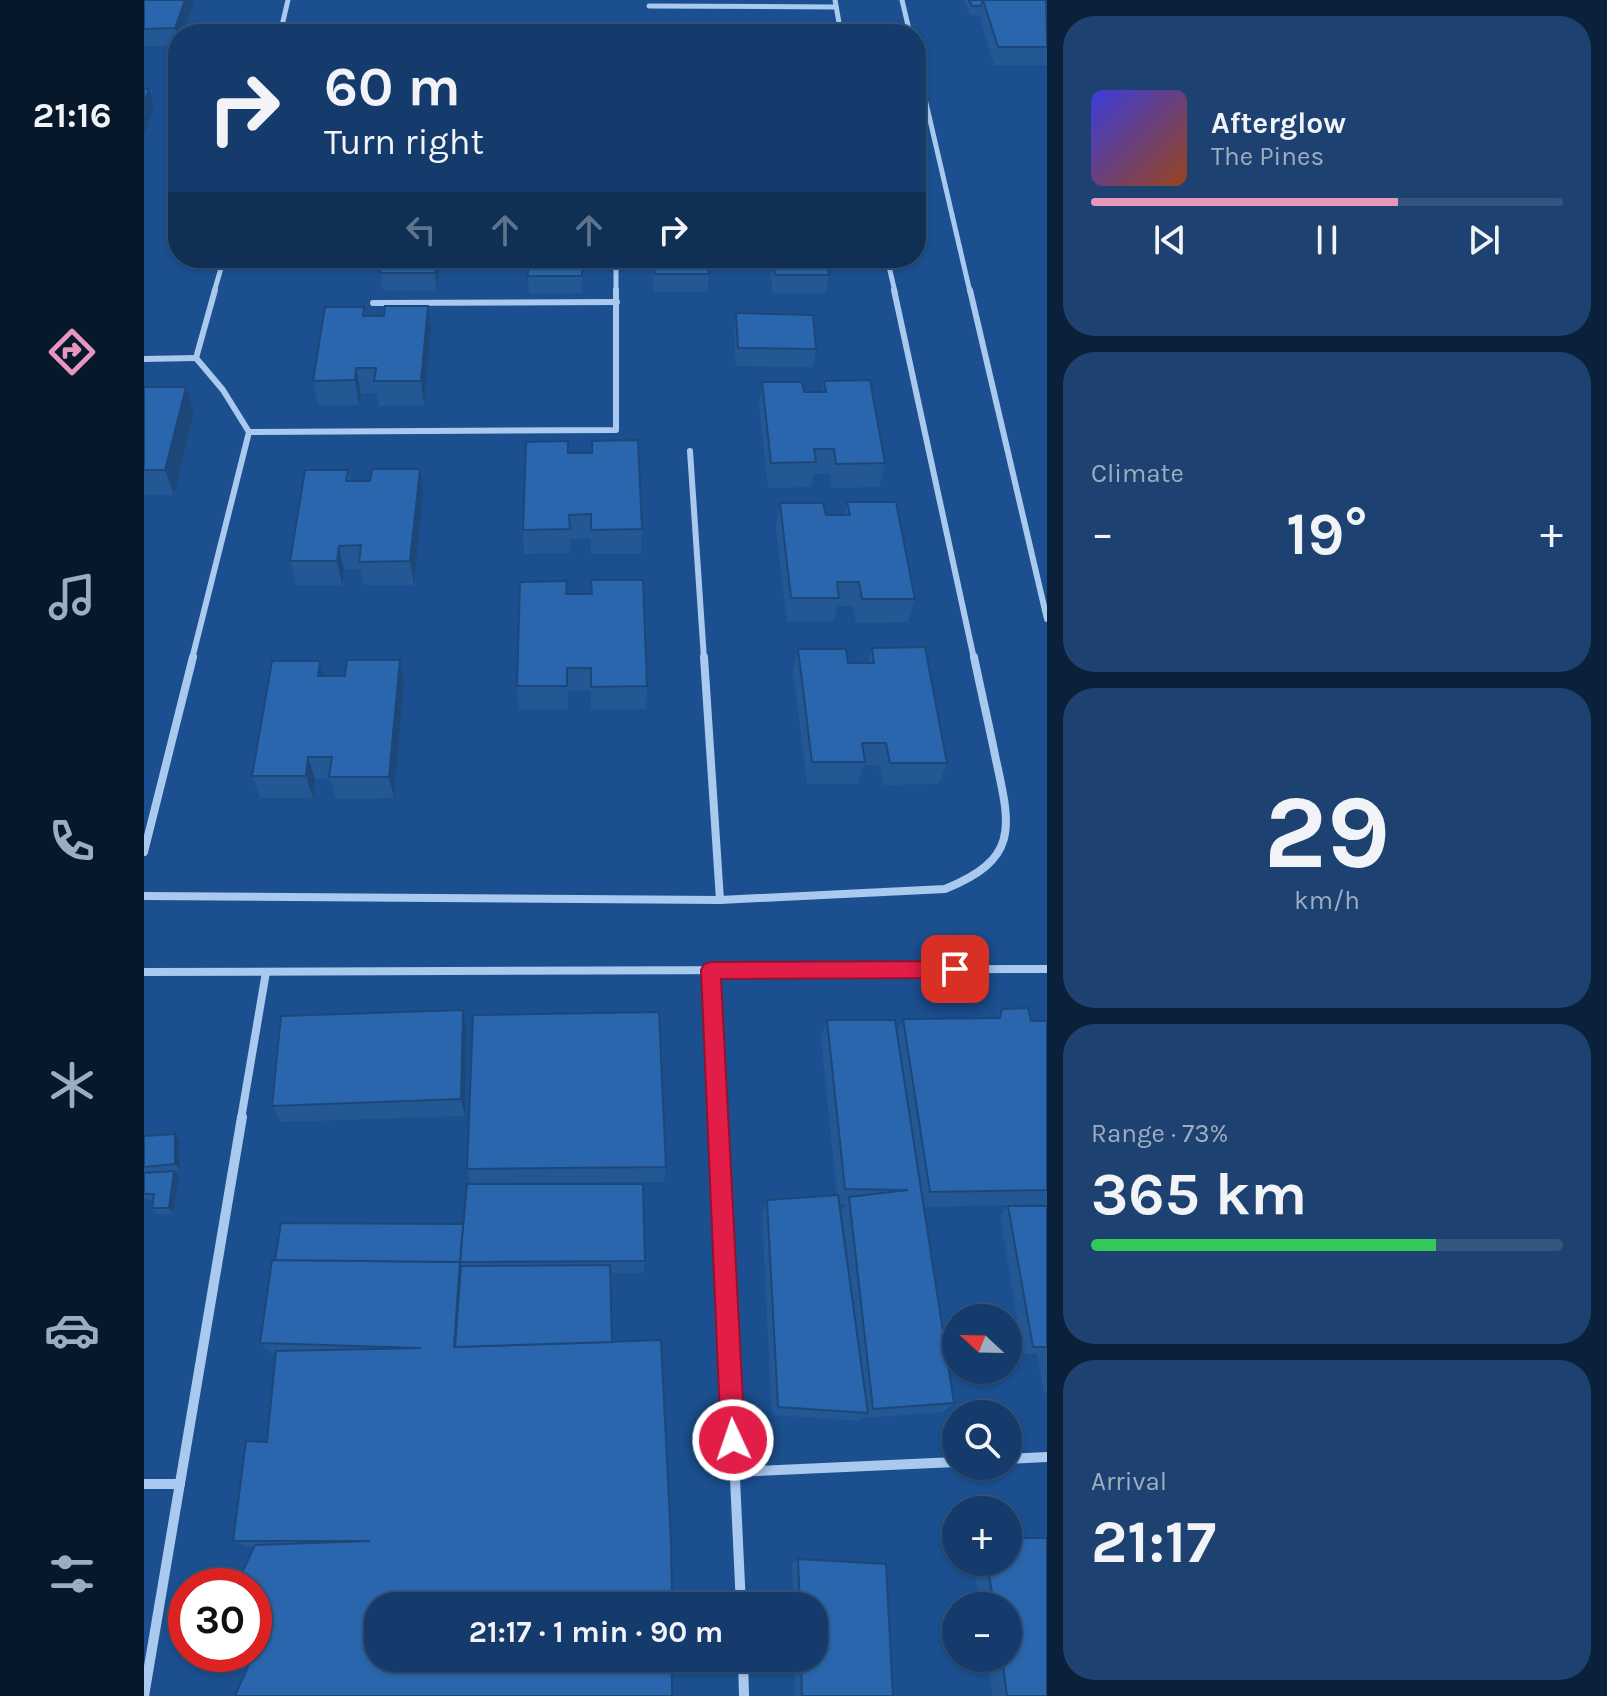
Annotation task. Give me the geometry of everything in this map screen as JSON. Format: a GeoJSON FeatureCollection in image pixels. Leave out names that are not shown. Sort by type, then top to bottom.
{"type":"FeatureCollection","features":[{"type":"Feature","properties":{"kind":"street"},"geometry":{"type":"LineString","coordinates":[[282,24],[288,0]]}},
{"type":"Feature","properties":{"kind":"street"},"geometry":{"type":"LineString","coordinates":[[902,0],[908,24]]}},
{"type":"Feature","properties":{"kind":"street"},"geometry":{"type":"LineString","coordinates":[[649,6],[836,3],[839,24]]}},
{"type":"Feature","properties":{"kind":"street"},"geometry":{"type":"LineString","coordinates":[[926,103],[1047,619]]}},
{"type":"Feature","properties":{"kind":"street"},"geometry":{"type":"LineString","coordinates":[[196,358],[221,268]]}},
{"type":"Feature","properties":{"kind":"street"},"geometry":{"type":"LineString","coordinates":[[249,432],[616,430],[616,268]]}},
{"type":"Feature","properties":{"kind":"street"},"geometry":{"type":"LineString","coordinates":[[144,896],[720,900],[945,889],[971,879],[992,863],[1005,842],[1009,818],[889,268]]}},
{"type":"Feature","properties":{"kind":"street"},"geometry":{"type":"LineString","coordinates":[[373,303],[617,302]]}},
{"type":"Feature","properties":{"kind":"street"},"geometry":{"type":"LineString","coordinates":[[144,359],[196,358]]}},
{"type":"Feature","properties":{"kind":"street"},"geometry":{"type":"LineString","coordinates":[[144,852],[249,432],[223,390],[196,358]]}},
{"type":"Feature","properties":{"kind":"street"},"geometry":{"type":"LineString","coordinates":[[690,451],[720,900]]}},
{"type":"Feature","properties":{"kind":"street"},"geometry":{"type":"LineString","coordinates":[[144,972],[1047,969]]}},
{"type":"Feature","properties":{"kind":"street"},"geometry":{"type":"LineString","coordinates":[[711,970],[740,1592]]}},
{"type":"Feature","properties":{"kind":"street"},"geometry":{"type":"LineString","coordinates":[[144,1696],[266,972]]}},
{"type":"Feature","properties":{"kind":"street"},"geometry":{"type":"LineString","coordinates":[[1022,1458],[1047,1457]]}},
{"type":"Feature","properties":{"kind":"street"},"geometry":{"type":"LineString","coordinates":[[735,1472],[942,1463]]}},
{"type":"Feature","properties":{"kind":"street"},"geometry":{"type":"LineString","coordinates":[[144,1484],[180,1484]]}},
{"type":"Feature","properties":{"kind":"street"},"geometry":{"type":"LineString","coordinates":[[743,1672],[744,1696]]}},
{"type":"Feature","properties":{"kind":"building"},"geometry":{"type":"Polygon","coordinates":[[[144,0],[185,0],[176,24],[168,24],[168,28],[144,29],[144,0]]]}},
{"type":"Feature","properties":{"kind":"building"},"geometry":{"type":"Polygon","coordinates":[[[969,0],[983,0],[981,6],[972,6],[969,0]]]}},
{"type":"Feature","properties":{"kind":"building"},"geometry":{"type":"Polygon","coordinates":[[[983,0],[1046,0],[1047,47],[998,47],[983,0]]]}},
{"type":"Feature","properties":{"kind":"building"},"geometry":{"type":"Polygon","coordinates":[[[381,268],[435,268],[435,273],[380,273],[381,268]]]}},
{"type":"Feature","properties":{"kind":"building"},"geometry":{"type":"Polygon","coordinates":[[[528,268],[582,268],[582,276],[528,276],[528,268]]]}},
{"type":"Feature","properties":{"kind":"building"},"geometry":{"type":"Polygon","coordinates":[[[655,268],[708,268],[709,274],[655,274],[655,268]]]}},
{"type":"Feature","properties":{"kind":"building"},"geometry":{"type":"Polygon","coordinates":[[[774,268],[828,268],[829,275],[775,275],[774,268]]]}},
{"type":"Feature","properties":{"kind":"building"},"geometry":{"type":"Polygon","coordinates":[[[385,306],[428,306],[421,381],[374,381],[376,368],[356,368],[355,380],[313,381],[325,307],[364,307],[363,316],[384,316],[385,306]]]}},
{"type":"Feature","properties":{"kind":"building"},"geometry":{"type":"Polygon","coordinates":[[[736,313],[813,315],[816,349],[738,348],[736,313]]]}},
{"type":"Feature","properties":{"kind":"building"},"geometry":{"type":"Polygon","coordinates":[[[870,380],[885,463],[836,464],[834,449],[814,449],[816,462],[771,463],[762,382],[802,382],[804,392],[826,392],[824,381],[870,380]]]}},
{"type":"Feature","properties":{"kind":"building"},"geometry":{"type":"Polygon","coordinates":[[[144,387],[186,387],[165,470],[144,470],[144,387]]]}},
{"type":"Feature","properties":{"kind":"building"},"geometry":{"type":"Polygon","coordinates":[[[638,440],[642,529],[591,530],[591,514],[569,515],[570,529],[523,530],[526,442],[568,441],[568,453],[592,453],[592,441],[638,440]]]}},
{"type":"Feature","properties":{"kind":"building"},"geometry":{"type":"Polygon","coordinates":[[[372,469],[420,469],[410,561],[359,562],[361,545],[339,546],[337,561],[290,561],[305,470],[348,470],[346,481],[370,481],[372,469]]]}},
{"type":"Feature","properties":{"kind":"building"},"geometry":{"type":"Polygon","coordinates":[[[847,502],[896,502],[915,599],[862,599],[859,582],[837,582],[839,598],[791,598],[780,503],[823,503],[826,515],[850,515],[847,502]]]}},
{"type":"Feature","properties":{"kind":"building"},"geometry":{"type":"Polygon","coordinates":[[[591,580],[643,580],[647,686],[591,687],[591,668],[567,668],[567,686],[517,686],[520,582],[567,581],[566,594],[592,594],[591,580]]]}},
{"type":"Feature","properties":{"kind":"building"},"geometry":{"type":"Polygon","coordinates":[[[925,647],[947,763],[890,763],[886,743],[862,743],[865,762],[812,762],[798,649],[846,649],[848,663],[874,663],[872,648],[925,647]]]}},
{"type":"Feature","properties":{"kind":"building"},"geometry":{"type":"Polygon","coordinates":[[[347,660],[400,660],[389,777],[329,777],[332,757],[308,757],[306,776],[252,776],[272,661],[320,661],[318,676],[345,676],[347,660]]]}},
{"type":"Feature","properties":{"kind":"building"},"geometry":{"type":"Polygon","coordinates":[[[1028,1008],[1031,1021],[1047,1021],[1047,1190],[930,1192],[903,1019],[1000,1018],[1002,1009],[1028,1008]]]}},
{"type":"Feature","properties":{"kind":"building"},"geometry":{"type":"Polygon","coordinates":[[[463,1010],[461,1099],[272,1106],[281,1016],[463,1010]]]}},
{"type":"Feature","properties":{"kind":"building"},"geometry":{"type":"Polygon","coordinates":[[[659,1012],[666,1167],[467,1169],[473,1015],[659,1012]]]}},
{"type":"Feature","properties":{"kind":"building"},"geometry":{"type":"Polygon","coordinates":[[[827,1020],[895,1020],[942,1325],[942,1384],[951,1384],[954,1400],[942,1400],[942,1404],[873,1409],[849,1197],[908,1190],[845,1189],[827,1020]]]}},
{"type":"Feature","properties":{"kind":"building"},"geometry":{"type":"Polygon","coordinates":[[[175,1134],[175,1164],[144,1167],[144,1136],[175,1134]]]}},
{"type":"Feature","properties":{"kind":"building"},"geometry":{"type":"Polygon","coordinates":[[[174,1171],[169,1208],[152,1208],[154,1194],[144,1194],[144,1173],[174,1171]]]}},
{"type":"Feature","properties":{"kind":"building"},"geometry":{"type":"Polygon","coordinates":[[[467,1184],[643,1184],[645,1261],[460,1262],[467,1184]]]}},
{"type":"Feature","properties":{"kind":"building"},"geometry":{"type":"Polygon","coordinates":[[[838,1195],[868,1413],[778,1407],[767,1200],[838,1195]]]}},
{"type":"Feature","properties":{"kind":"building"},"geometry":{"type":"Polygon","coordinates":[[[1008,1206],[1047,1206],[1047,1347],[1033,1347],[1008,1206]]]}},
{"type":"Feature","properties":{"kind":"building"},"geometry":{"type":"Polygon","coordinates":[[[281,1223],[463,1224],[460,1262],[275,1260],[281,1223]]]}},
{"type":"Feature","properties":{"kind":"building"},"geometry":{"type":"Polygon","coordinates":[[[272,1260],[460,1262],[454,1347],[661,1340],[672,1592],[364,1592],[364,1672],[672,1672],[672,1696],[235,1696],[246,1672],[272,1672],[272,1568],[244,1568],[255,1545],[370,1541],[233,1541],[246,1441],[267,1442],[276,1351],[421,1348],[260,1343],[272,1260]]]}},
{"type":"Feature","properties":{"kind":"building"},"geometry":{"type":"Polygon","coordinates":[[[610,1265],[612,1342],[455,1347],[461,1266],[610,1265]]]}},
{"type":"Feature","properties":{"kind":"building"},"geometry":{"type":"Polygon","coordinates":[[[1022,1538],[1047,1538],[1047,1696],[1007,1696],[1004,1672],[1022,1672],[1022,1592],[992,1592],[989,1576],[1022,1576],[1022,1538]]]}},
{"type":"Feature","properties":{"kind":"building"},"geometry":{"type":"Polygon","coordinates":[[[798,1559],[886,1564],[893,1696],[802,1696],[801,1672],[828,1672],[828,1592],[799,1592],[798,1559]]]}},
{"type":"Feature","properties":{"kind":"route"},"geometry":{"type":"LineString","coordinates":[[733,1440],[711,970],[955,969]]}}]}
